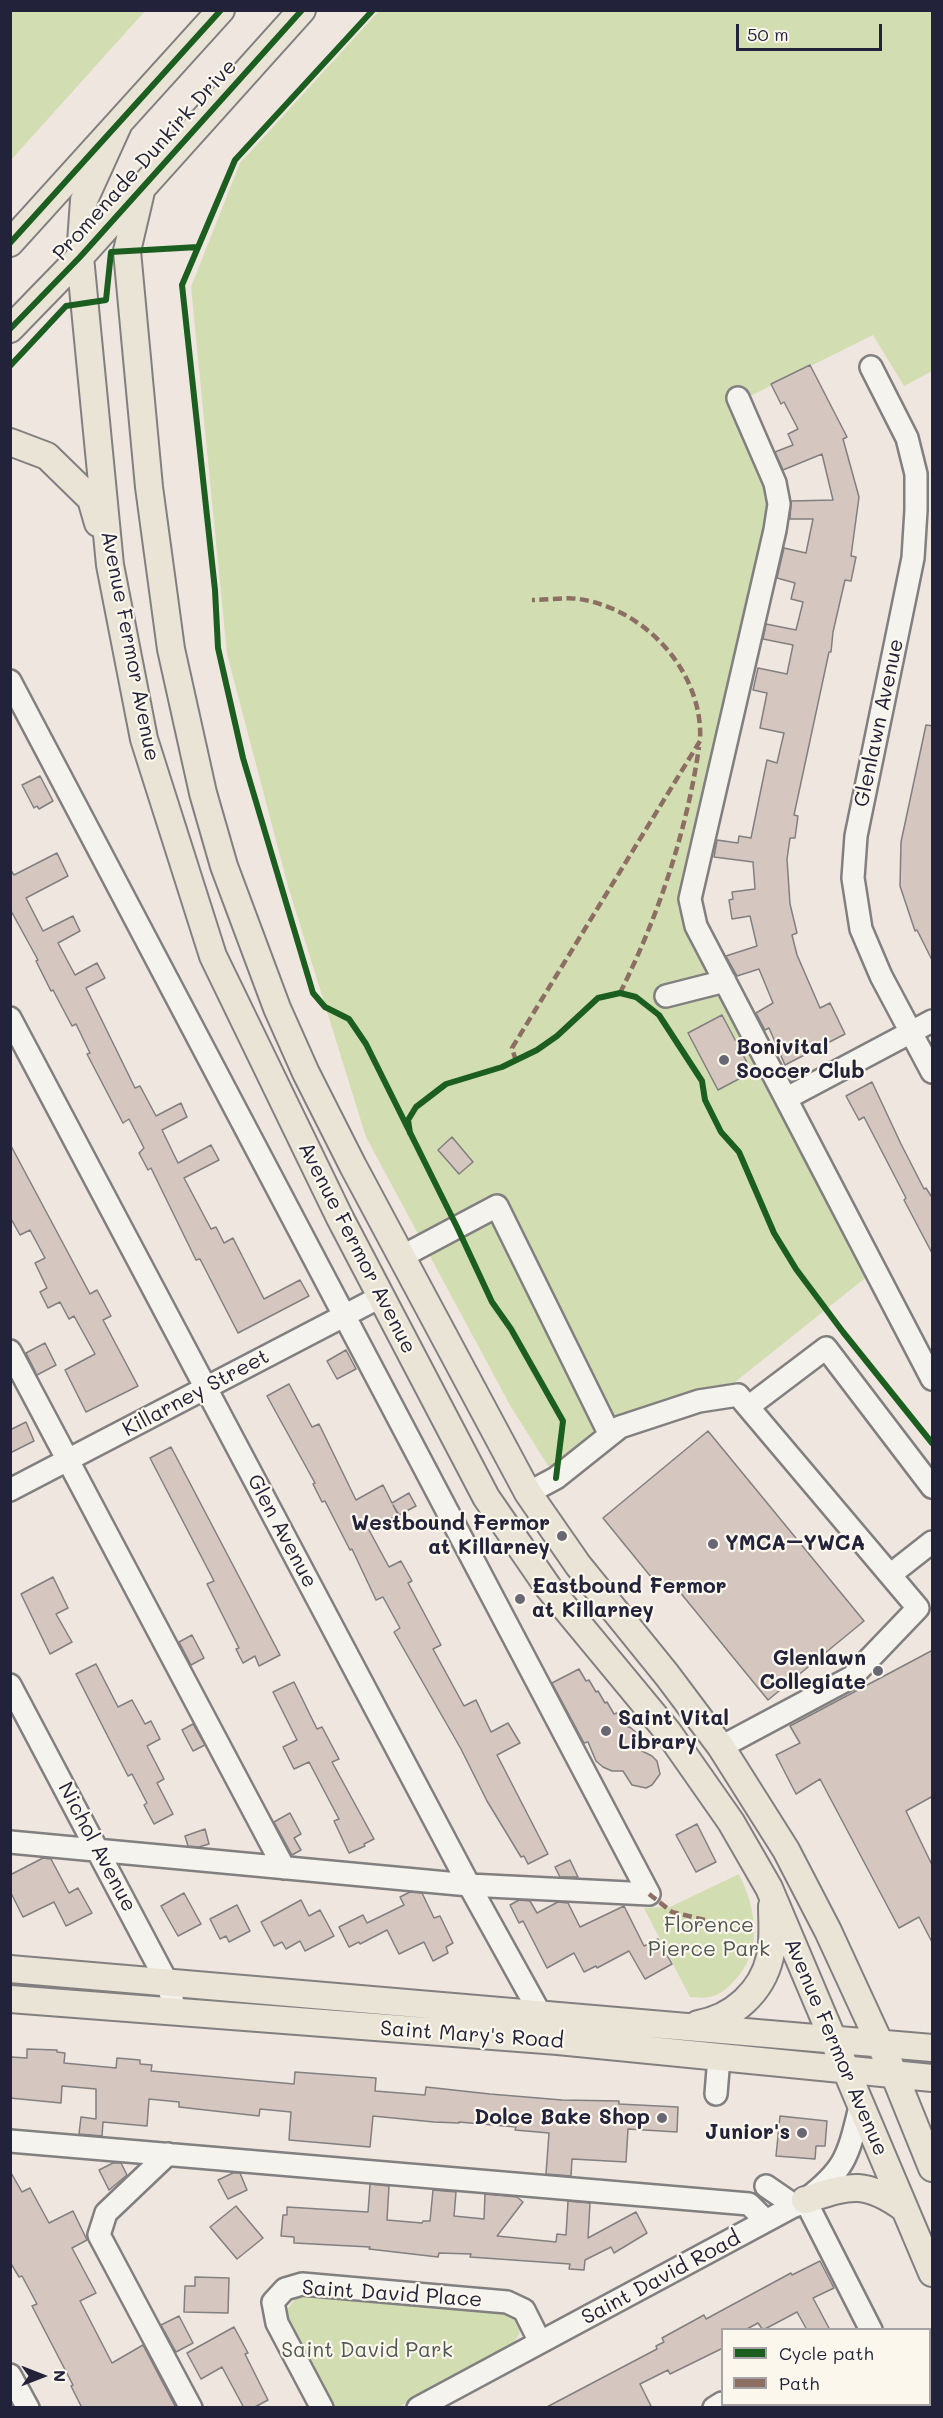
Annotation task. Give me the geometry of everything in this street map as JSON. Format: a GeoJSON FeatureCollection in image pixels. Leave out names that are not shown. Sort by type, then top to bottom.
{"type":"FeatureCollection","features":[{"type":"Feature","properties":{"kind":"main road","name":"Promenade Dunkirk Drive"},"geometry":{"type":"LineString","coordinates":[[10,243],[222,10]]}},
{"type":"Feature","properties":{"kind":"main road","name":"Promenade Dunkirk Drive"},"geometry":{"type":"LineString","coordinates":[[10,329],[80,257],[302,10]]}},
{"type":"Feature","properties":{"kind":"main road","name":"Avenue Fermor Avenue"},"geometry":{"type":"LineString","coordinates":[[119,123],[84,200],[80,257],[110,565],[144,739],[213,956],[340,1218],[473,1474],[498,1516],[548,1587],[668,1732],[731,1822],[769,1888],[860,2107],[933,2273]]}},
{"type":"Feature","properties":{"kind":"main road","name":"Avenue Fermor Avenue"},"geometry":{"type":"LineString","coordinates":[[142,187],[127,251],[159,570],[171,650],[203,793],[224,866],[277,1008],[306,1073],[401,1257],[528,1493],[578,1565],[668,1675],[721,1747],[786,1850],[828,1931],[880,2043],[933,2168]]}},
{"type":"Feature","properties":{"kind":"main road"},"geometry":{"type":"LineString","coordinates":[[10,442],[47,456],[91,499],[110,565]]}},
{"type":"Feature","properties":{"kind":"main road"},"geometry":{"type":"LineString","coordinates":[[159,785],[172,773],[188,773],[195,779],[203,793]]}},
{"type":"Feature","properties":{"kind":"main road"},"geometry":{"type":"LineString","coordinates":[[680,2026],[703,2023],[730,2013],[756,1988],[770,1956],[772,1906],[769,1888]]}},
{"type":"Feature","properties":{"kind":"main road","name":"Saint Mary's Road"},"geometry":{"type":"LineString","coordinates":[[10,1969],[933,2048]]}},
{"type":"Feature","properties":{"kind":"main road","name":"Saint Mary's Road"},"geometry":{"type":"LineString","coordinates":[[10,1999],[558,2041],[933,2078]]}},
{"type":"Feature","properties":{"kind":"main road"},"geometry":{"type":"LineString","coordinates":[[800,2203],[844,2187],[870,2189],[887,2196],[905,2209]]}},
{"type":"Feature","properties":{"kind":"street","name":"Glenlawn Avenue"},"geometry":{"type":"LineString","coordinates":[[871,367],[908,438],[915,474],[915,510],[913,558],[856,836],[853,878],[861,929],[881,976],[933,1072]]}},
{"type":"Feature","properties":{"kind":"street"},"geometry":{"type":"LineString","coordinates":[[738,398],[775,483],[779,504],[775,530],[690,898],[696,927],[933,1379]]}},
{"type":"Feature","properties":{"kind":"street"},"geometry":{"type":"LineString","coordinates":[[10,681],[649,1894],[469,1886],[10,1842]]}},
{"type":"Feature","properties":{"kind":"street"},"geometry":{"type":"LineString","coordinates":[[666,996],[725,981]]}},
{"type":"Feature","properties":{"kind":"street","name":"Glen Avenue"},"geometry":{"type":"LineString","coordinates":[[10,1018],[469,1886],[538,2014],[558,2041]]}},
{"type":"Feature","properties":{"kind":"street"},"geometry":{"type":"LineString","coordinates":[[787,1098],[933,1021]]}},
{"type":"Feature","properties":{"kind":"street"},"geometry":{"type":"LineString","coordinates":[[401,1257],[497,1206],[610,1435]]}},
{"type":"Feature","properties":{"kind":"street","name":"Killarney Street"},"geometry":{"type":"LineString","coordinates":[[10,1490],[382,1296]]}},
{"type":"Feature","properties":{"kind":"street"},"geometry":{"type":"LineString","coordinates":[[748,1407],[826,1348],[933,1487]]}},
{"type":"Feature","properties":{"kind":"street"},"geometry":{"type":"LineString","coordinates":[[10,1351],[284,1868]]}},
{"type":"Feature","properties":{"kind":"street"},"geometry":{"type":"LineString","coordinates":[[528,1493],[556,1478],[620,1427],[715,1398],[738,1395],[918,1608],[852,1677],[721,1747]]}},
{"type":"Feature","properties":{"kind":"street"},"geometry":{"type":"LineString","coordinates":[[890,1575],[933,1542]]}},
{"type":"Feature","properties":{"kind":"street","name":"Nichol Avenue"},"geometry":{"type":"LineString","coordinates":[[10,1685],[167,1982],[177,2013]]}},
{"type":"Feature","properties":{"kind":"street"},"geometry":{"type":"LineString","coordinates":[[717,2094],[719,2057]]}},
{"type":"Feature","properties":{"kind":"street","name":"Saint David Road"},"geometry":{"type":"LineString","coordinates":[[417,2408],[800,2203],[840,2169],[848,2155],[860,2107]]}},
{"type":"Feature","properties":{"kind":"street"},"geometry":{"type":"LineString","coordinates":[[10,2141],[749,2204],[766,2221]]}},
{"type":"Feature","properties":{"kind":"street"},"geometry":{"type":"LineString","coordinates":[[168,2154],[105,2213],[99,2235],[191,2408]]}},
{"type":"Feature","properties":{"kind":"street"},"geometry":{"type":"LineString","coordinates":[[766,2186],[800,2203],[866,2328]]}},
{"type":"Feature","properties":{"kind":"street","name":"Saint David Place"},"geometry":{"type":"LineString","coordinates":[[322,2408],[277,2323],[273,2302],[285,2289],[302,2284],[507,2302],[524,2310],[540,2342]]}},
{"type":"Feature","properties":{"kind":"street"},"geometry":{"type":"LineString","coordinates":[[10,2375],[28,2408]]}},
{"type":"Feature","properties":{"kind":"green space"},"geometry":{"type":"Polygon","coordinates":[[[10,11],[145,11],[11,160],[10,11]]]}},
{"type":"Feature","properties":{"kind":"green space"},"geometry":{"type":"Polygon","coordinates":[[[379,11],[932,11],[932,371],[904,386],[873,335],[728,407],[766,489],[766,527],[678,908],[869,1275],[715,1398],[620,1427],[556,1478],[511,1407],[366,1137],[288,886],[227,654],[191,287],[240,163],[379,11]]]}},
{"type":"Feature","properties":{"kind":"green space","name":"Florence Pierce Park"},"geometry":{"type":"Polygon","coordinates":[[[739,1874],[753,1915],[753,1943],[750,1956],[744,1969],[724,1991],[704,1998],[690,1997],[644,1908],[670,1907],[739,1874]]]}},
{"type":"Feature","properties":{"kind":"green space","name":"Saint David Park"},"geometry":{"type":"Polygon","coordinates":[[[308,2292],[489,2305],[516,2319],[520,2330],[518,2337],[511,2345],[399,2407],[334,2407],[285,2324],[284,2313],[298,2296],[308,2292]]]}},
{"type":"Feature","properties":{"kind":"building"},"geometry":{"type":"Polygon","coordinates":[[[810,365],[847,437],[843,439],[859,497],[851,556],[856,557],[851,581],[845,580],[833,632],[831,652],[829,652],[794,815],[798,816],[795,838],[790,838],[787,859],[790,904],[797,933],[792,935],[797,955],[820,1008],[830,1003],[845,1034],[785,1065],[769,1028],[765,1030],[756,1013],[773,1003],[759,969],[737,976],[726,956],[757,946],[750,916],[732,919],[729,900],[733,899],[732,892],[755,889],[753,862],[714,857],[717,840],[738,843],[739,836],[751,838],[767,760],[777,763],[784,733],[760,728],[767,693],[753,690],[758,668],[787,674],[793,645],[763,639],[766,624],[796,630],[803,602],[791,599],[795,583],[777,578],[784,548],[806,553],[813,519],[790,519],[791,501],[833,500],[822,454],[783,470],[775,452],[793,445],[788,434],[798,429],[784,402],[781,404],[771,384],[810,365]]]}},
{"type":"Feature","properties":{"kind":"building"},"geometry":{"type":"Polygon","coordinates":[[[926,725],[933,726],[933,962],[917,930],[915,931],[900,886],[901,842],[926,725]]]}},
{"type":"Feature","properties":{"kind":"building"},"geometry":{"type":"Polygon","coordinates":[[[40,776],[53,801],[39,809],[37,806],[34,808],[22,785],[40,776]]]}},
{"type":"Feature","properties":{"kind":"building"},"geometry":{"type":"Polygon","coordinates":[[[57,853],[68,876],[26,898],[43,931],[73,916],[80,931],[58,943],[75,975],[97,963],[105,978],[86,988],[135,1088],[140,1086],[156,1116],[181,1103],[187,1117],[162,1130],[178,1163],[211,1145],[219,1160],[184,1178],[211,1229],[216,1227],[224,1243],[233,1238],[264,1299],[300,1280],[309,1296],[238,1333],[200,1259],[196,1260],[151,1168],[148,1170],[139,1153],[144,1148],[129,1119],[123,1123],[87,1054],[90,1053],[76,1024],[72,1026],[53,990],[51,991],[36,961],[38,960],[10,909],[10,869],[14,875],[57,853]]]}},
{"type":"Feature","properties":{"kind":"building","name":"Bonivital Soccer Club"},"geometry":{"type":"Polygon","coordinates":[[[722,1015],[752,1072],[718,1090],[688,1033],[722,1015]]]}},
{"type":"Feature","properties":{"kind":"building"},"geometry":{"type":"Polygon","coordinates":[[[872,1082],[924,1189],[926,1188],[933,1199],[933,1255],[864,1117],[859,1120],[846,1096],[872,1082]]]}},
{"type":"Feature","properties":{"kind":"building"},"geometry":{"type":"Polygon","coordinates":[[[452,1137],[473,1162],[459,1174],[438,1150],[452,1137]]]}},
{"type":"Feature","properties":{"kind":"building"},"geometry":{"type":"Polygon","coordinates":[[[10,1144],[90,1294],[97,1290],[111,1316],[103,1320],[138,1386],[86,1412],[65,1370],[95,1354],[74,1316],[69,1319],[60,1302],[48,1308],[40,1292],[47,1288],[35,1263],[45,1258],[30,1230],[20,1235],[10,1217],[10,1144]]]}},
{"type":"Feature","properties":{"kind":"building"},"geometry":{"type":"Polygon","coordinates":[[[45,1343],[56,1365],[37,1375],[26,1353],[45,1343]]]}},
{"type":"Feature","properties":{"kind":"building"},"geometry":{"type":"Polygon","coordinates":[[[346,1350],[356,1369],[337,1379],[327,1361],[346,1350]]]}},
{"type":"Feature","properties":{"kind":"building"},"geometry":{"type":"Polygon","coordinates":[[[289,1384],[312,1427],[319,1424],[356,1500],[383,1485],[392,1503],[409,1493],[416,1506],[399,1515],[393,1505],[398,1515],[369,1530],[389,1567],[401,1561],[412,1581],[408,1583],[441,1645],[433,1649],[464,1706],[476,1700],[491,1732],[508,1723],[520,1743],[497,1755],[548,1854],[528,1864],[524,1856],[521,1857],[487,1801],[461,1749],[394,1632],[400,1628],[383,1597],[376,1600],[352,1549],[350,1550],[325,1501],[322,1502],[313,1484],[315,1483],[267,1396],[289,1384]]]}},
{"type":"Feature","properties":{"kind":"building"},"geometry":{"type":"Polygon","coordinates":[[[26,1422],[34,1441],[10,1453],[10,1430],[26,1422]]]}},
{"type":"Feature","properties":{"kind":"building","name":"YMCA–YWCA"},"geometry":{"type":"Polygon","coordinates":[[[708,1431],[864,1621],[768,1700],[670,1580],[660,1588],[603,1518],[708,1431]]]}},
{"type":"Feature","properties":{"kind":"building"},"geometry":{"type":"Polygon","coordinates":[[[171,1447],[280,1655],[259,1666],[255,1656],[243,1663],[236,1649],[239,1648],[207,1584],[214,1581],[150,1458],[171,1447]]]}},
{"type":"Feature","properties":{"kind":"building"},"geometry":{"type":"Polygon","coordinates":[[[53,1577],[68,1608],[56,1614],[72,1642],[50,1654],[21,1594],[53,1577]]]}},
{"type":"Feature","properties":{"kind":"building"},"geometry":{"type":"Polygon","coordinates":[[[192,1635],[204,1658],[191,1665],[179,1642],[192,1635]]]}},
{"type":"Feature","properties":{"kind":"building"},"geometry":{"type":"Polygon","coordinates":[[[933,1650],[933,1796],[906,1811],[933,1867],[933,1944],[919,1917],[899,1928],[820,1779],[796,1794],[776,1755],[800,1743],[790,1726],[933,1650]]]}},
{"type":"Feature","properties":{"kind":"building"},"geometry":{"type":"Polygon","coordinates":[[[96,1664],[118,1707],[132,1700],[145,1724],[151,1721],[160,1739],[147,1746],[164,1779],[157,1783],[173,1814],[154,1824],[144,1805],[147,1803],[132,1774],[128,1776],[76,1674],[96,1664]]]}},
{"type":"Feature","properties":{"kind":"building","name":"Saint Vital Library"},"geometry":{"type":"Polygon","coordinates":[[[579,1669],[586,1681],[589,1680],[605,1703],[607,1702],[614,1714],[617,1713],[622,1724],[638,1734],[642,1743],[642,1751],[657,1761],[660,1774],[652,1785],[646,1788],[632,1785],[623,1771],[612,1771],[596,1761],[588,1742],[584,1743],[552,1683],[579,1669]]]}},
{"type":"Feature","properties":{"kind":"building"},"geometry":{"type":"Polygon","coordinates":[[[294,1682],[317,1729],[322,1727],[339,1759],[332,1762],[374,1839],[349,1853],[334,1821],[339,1819],[309,1762],[294,1769],[283,1747],[297,1740],[273,1692],[294,1682]]]}},
{"type":"Feature","properties":{"kind":"building"},"geometry":{"type":"Polygon","coordinates":[[[193,1724],[205,1745],[193,1751],[182,1730],[193,1724]]]}},
{"type":"Feature","properties":{"kind":"building"},"geometry":{"type":"Polygon","coordinates":[[[290,1813],[301,1834],[294,1838],[301,1850],[292,1855],[274,1822],[290,1813]]]}},
{"type":"Feature","properties":{"kind":"building"},"geometry":{"type":"Polygon","coordinates":[[[697,1824],[716,1862],[696,1872],[676,1835],[697,1824]]]}},
{"type":"Feature","properties":{"kind":"building"},"geometry":{"type":"Polygon","coordinates":[[[205,1829],[209,1844],[199,1847],[188,1846],[185,1836],[205,1829]]]}},
{"type":"Feature","properties":{"kind":"building"},"geometry":{"type":"Polygon","coordinates":[[[43,1858],[51,1859],[69,1893],[78,1888],[92,1913],[66,1926],[54,1902],[23,1917],[10,1891],[10,1875],[43,1858]]]}},
{"type":"Feature","properties":{"kind":"building"},"geometry":{"type":"Polygon","coordinates":[[[570,1860],[578,1877],[560,1877],[555,1867],[570,1860]]]}},
{"type":"Feature","properties":{"kind":"building"},"geometry":{"type":"Polygon","coordinates":[[[410,1892],[422,1893],[434,1918],[440,1916],[453,1943],[446,1947],[448,1953],[433,1961],[424,1942],[399,1954],[387,1930],[349,1947],[339,1927],[363,1915],[367,1923],[404,1905],[400,1897],[410,1892]]]}},
{"type":"Feature","properties":{"kind":"building"},"geometry":{"type":"Polygon","coordinates":[[[184,1893],[201,1924],[178,1936],[161,1906],[184,1893]]]}},
{"type":"Feature","properties":{"kind":"building"},"geometry":{"type":"Polygon","coordinates":[[[301,1900],[309,1916],[320,1910],[334,1936],[305,1951],[300,1941],[286,1949],[282,1942],[274,1946],[261,1922],[301,1900]]]}},
{"type":"Feature","properties":{"kind":"building"},"geometry":{"type":"Polygon","coordinates":[[[519,1900],[530,1901],[537,1913],[558,1902],[568,1903],[580,1927],[624,1906],[644,1946],[658,1939],[672,1964],[645,1979],[629,1951],[597,1968],[596,1966],[584,1972],[574,1953],[547,1968],[523,1921],[519,1923],[510,1905],[519,1900]]]}},
{"type":"Feature","properties":{"kind":"building"},"geometry":{"type":"Polygon","coordinates":[[[237,1905],[250,1931],[229,1942],[226,1936],[220,1939],[210,1919],[237,1905]]]}},
{"type":"Feature","properties":{"kind":"building"},"geometry":{"type":"Polygon","coordinates":[[[27,2049],[57,2050],[57,2052],[65,2053],[64,2063],[116,2068],[117,2058],[140,2060],[140,2064],[152,2065],[151,2071],[294,2084],[295,2072],[376,2078],[375,2091],[425,2095],[426,2087],[562,2100],[619,2101],[619,2104],[678,2107],[677,2132],[628,2129],[626,2162],[572,2159],[571,2176],[546,2174],[549,2133],[515,2130],[516,2127],[459,2122],[373,2116],[370,2147],[289,2140],[291,2112],[260,2109],[259,2116],[179,2107],[179,2102],[149,2099],[147,2126],[103,2122],[102,2136],[79,2134],[81,2117],[96,2119],[96,2089],[62,2086],[61,2103],[10,2098],[10,2057],[27,2058],[27,2049]]]}},
{"type":"Feature","properties":{"kind":"building","name":"Junior's"},"geometry":{"type":"Polygon","coordinates":[[[780,2116],[827,2121],[825,2146],[816,2146],[815,2159],[776,2156],[780,2116]]]}},
{"type":"Feature","properties":{"kind":"building"},"geometry":{"type":"Polygon","coordinates":[[[113,2163],[121,2163],[127,2175],[109,2190],[99,2170],[113,2163]]]}},
{"type":"Feature","properties":{"kind":"building"},"geometry":{"type":"Polygon","coordinates":[[[10,2171],[22,2192],[30,2188],[49,2223],[73,2211],[87,2240],[72,2248],[96,2293],[80,2301],[112,2363],[143,2345],[176,2408],[82,2408],[71,2386],[73,2385],[32,2306],[37,2304],[22,2276],[19,2277],[10,2262],[10,2171]]]}},
{"type":"Feature","properties":{"kind":"building"},"geometry":{"type":"Polygon","coordinates":[[[233,2173],[240,2173],[247,2190],[228,2199],[218,2180],[233,2173]]]}},
{"type":"Feature","properties":{"kind":"building"},"geometry":{"type":"Polygon","coordinates":[[[370,2184],[389,2186],[387,2220],[422,2223],[430,2221],[433,2190],[456,2192],[454,2216],[484,2219],[485,2194],[517,2197],[523,2202],[497,2236],[556,2242],[557,2234],[566,2235],[568,2201],[590,2203],[588,2238],[636,2212],[647,2233],[614,2253],[611,2247],[585,2260],[584,2270],[569,2269],[570,2264],[470,2257],[471,2254],[439,2253],[438,2257],[369,2249],[370,2247],[294,2243],[294,2237],[281,2236],[283,2215],[287,2215],[287,2207],[368,2212],[370,2184]]]}},
{"type":"Feature","properties":{"kind":"building"},"geometry":{"type":"Polygon","coordinates":[[[236,2206],[263,2238],[237,2259],[210,2227],[236,2206]]]}},
{"type":"Feature","properties":{"kind":"building"},"geometry":{"type":"Polygon","coordinates":[[[820,2261],[834,2288],[813,2298],[829,2328],[806,2328],[797,2312],[767,2328],[762,2328],[758,2323],[749,2328],[721,2328],[721,2349],[670,2374],[668,2370],[640,2384],[652,2408],[545,2408],[657,2349],[656,2346],[664,2342],[662,2338],[704,2315],[706,2319],[791,2273],[792,2275],[820,2261]]]}},
{"type":"Feature","properties":{"kind":"building"},"geometry":{"type":"Polygon","coordinates":[[[195,2277],[229,2278],[228,2313],[184,2312],[185,2286],[195,2286],[195,2277]]]}},
{"type":"Feature","properties":{"kind":"building"},"geometry":{"type":"Polygon","coordinates":[[[179,2316],[193,2343],[176,2352],[161,2325],[179,2316]]]}},
{"type":"Feature","properties":{"kind":"building"},"geometry":{"type":"Polygon","coordinates":[[[234,2327],[268,2400],[253,2408],[244,2408],[222,2367],[201,2379],[187,2353],[234,2327]]]}},
{"type":"Feature","properties":{"kind":"marked path"},"geometry":{"type":"LineString","coordinates":[[516,1061],[512,1048],[700,741],[699,716],[692,692],[681,669],[666,648],[648,630],[604,605],[573,598],[532,600]]}},
{"type":"Feature","properties":{"kind":"marked path"},"geometry":{"type":"LineString","coordinates":[[620,993],[659,904],[679,842],[699,747]]}},
{"type":"Feature","properties":{"kind":"marked path"},"geometry":{"type":"LineString","coordinates":[[649,1894],[672,1912],[705,1920]]}},
{"type":"Feature","properties":{"kind":"cycle path"},"geometry":{"type":"LineString","coordinates":[[10,243],[221,10]]}},
{"type":"Feature","properties":{"kind":"cycle path"},"geometry":{"type":"LineString","coordinates":[[10,329],[80,257],[302,10]]}},
{"type":"Feature","properties":{"kind":"cycle path"},"geometry":{"type":"LineString","coordinates":[[373,10],[235,160],[182,285],[215,590],[218,648],[243,758],[313,993],[325,1007],[349,1019],[366,1044],[492,1302],[511,1329],[563,1421],[556,1478]]}},
{"type":"Feature","properties":{"kind":"cycle path"},"geometry":{"type":"LineString","coordinates":[[10,366],[66,306],[106,300],[111,252],[198,247]]}},
{"type":"Feature","properties":{"kind":"cycle path"},"geometry":{"type":"LineString","coordinates":[[410,1133],[408,1120],[416,1107],[446,1084],[502,1067],[537,1050],[557,1036],[598,998],[620,993],[636,997],[659,1015],[702,1081],[705,1100],[721,1132],[739,1152],[774,1233],[796,1269],[932,1443]]}},
{"type":"Feature","properties":{"kind":"place","name":"Bonivital Soccer Club"},"geometry":{"type":"Point","coordinates":[724,1060]}},
{"type":"Feature","properties":{"kind":"place","name":"Westbound Fermor at Killarney"},"geometry":{"type":"Point","coordinates":[562,1536]}},
{"type":"Feature","properties":{"kind":"place","name":"YMCA–YWCA"},"geometry":{"type":"Point","coordinates":[713,1544]}},
{"type":"Feature","properties":{"kind":"place","name":"Eastbound Fermor at Killarney"},"geometry":{"type":"Point","coordinates":[520,1599]}},
{"type":"Feature","properties":{"kind":"place","name":"Glenlawn Collegiate"},"geometry":{"type":"Point","coordinates":[878,1671]}},
{"type":"Feature","properties":{"kind":"place","name":"Saint Vital Library"},"geometry":{"type":"Point","coordinates":[606,1731]}},
{"type":"Feature","properties":{"kind":"place","name":"Dolce Bake Shop"},"geometry":{"type":"Point","coordinates":[662,2118]}},
{"type":"Feature","properties":{"kind":"place","name":"Junior's"},"geometry":{"type":"Point","coordinates":[802,2133]}}]}
